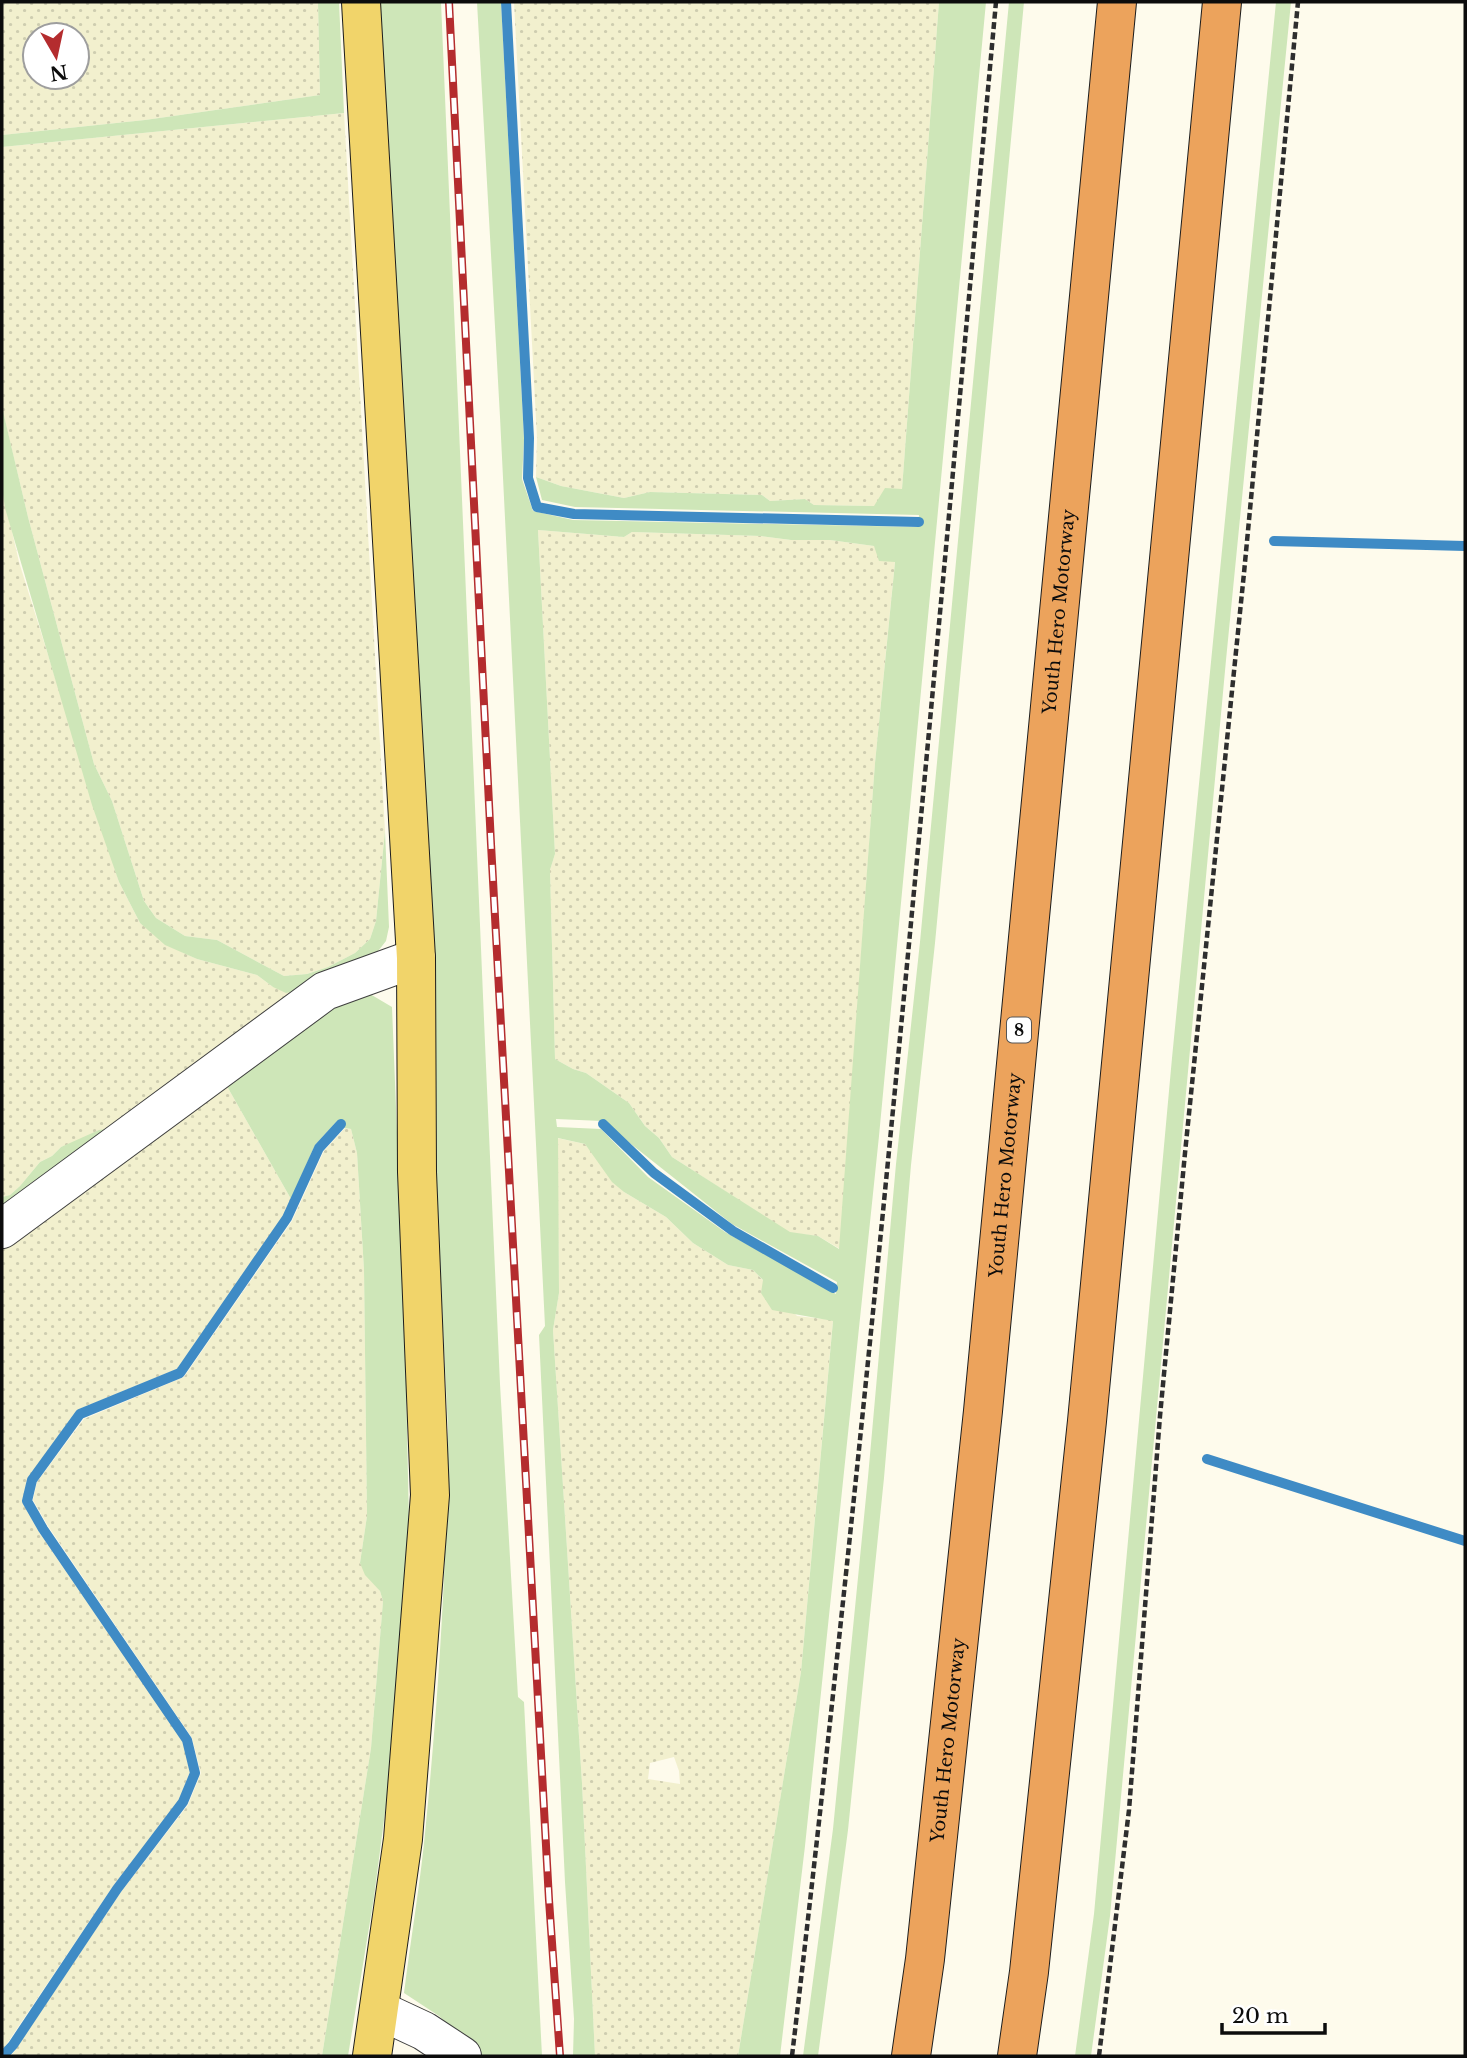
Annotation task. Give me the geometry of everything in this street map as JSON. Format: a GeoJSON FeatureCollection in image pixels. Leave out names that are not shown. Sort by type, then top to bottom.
{"type":"FeatureCollection","features":[{"type":"Feature","properties":{"kind":"highway","name":"Youth Hero Motorway"},"geometry":{"type":"LineString","coordinates":[[911,2056],[925,1959],[984,1397],[1117,2]]}},
{"type":"Feature","properties":{"kind":"highway"},"geometry":{"type":"LineString","coordinates":[[1017,2056],[1030,1958],[1088,1408],[1222,2]]}},
{"type":"Feature","properties":{"kind":"main road"},"geometry":{"type":"LineString","coordinates":[[361,2],[416,958],[417,1172],[430,1495],[403,1839],[372,2056]]}},
{"type":"Feature","properties":{"kind":"street"},"geometry":{"type":"LineString","coordinates":[[2,1229],[325,991],[416,958]]}},
{"type":"Feature","properties":{"kind":"street"},"geometry":{"type":"LineString","coordinates":[[379,2010],[424,2031],[463,2056]]}},
{"type":"Feature","properties":{"kind":"path"},"geometry":{"type":"LineString","coordinates":[[792,2056],[827,1756],[907,976],[996,2]]}},
{"type":"Feature","properties":{"kind":"path"},"geometry":{"type":"LineString","coordinates":[[1099,2056],[1129,1810],[1183,1167],[1244,573],[1298,2]]}},
{"type":"Feature","properties":{"kind":"shaded area"},"geometry":{"type":"Polygon","coordinates":[[[2,2],[318,2],[320,95],[145,120],[2,135],[2,2]]]}},
{"type":"Feature","properties":{"kind":"shaded area"},"geometry":{"type":"Polygon","coordinates":[[[514,2],[939,2],[902,489],[875,506],[814,505],[805,499],[770,501],[762,495],[650,492],[624,498],[561,486],[536,477],[537,438],[514,2]]]}},
{"type":"Feature","properties":{"kind":"shaded area"},"geometry":{"type":"Polygon","coordinates":[[[344,113],[385,831],[376,921],[370,939],[355,953],[328,967],[307,974],[284,976],[217,940],[185,936],[156,918],[144,901],[112,801],[94,764],[2,408],[2,147],[344,113]]]}},
{"type":"Feature","properties":{"kind":"shaded area"},"geometry":{"type":"Polygon","coordinates":[[[2,488],[19,562],[119,882],[140,923],[197,959],[257,975],[273,987],[313,987],[122,1127],[61,1147],[40,1162],[10,1195],[2,1197],[2,488]]]}},
{"type":"Feature","properties":{"kind":"shaded area"},"geometry":{"type":"Polygon","coordinates":[[[538,530],[624,537],[632,532],[830,540],[874,546],[895,561],[875,763],[840,1249],[818,1236],[790,1233],[672,1157],[629,1103],[586,1073],[555,1059],[550,870],[555,854],[538,530]]]}},
{"type":"Feature","properties":{"kind":"shaded area"},"geometry":{"type":"Polygon","coordinates":[[[224,1081],[291,1199],[283,1216],[177,1369],[77,1410],[28,1478],[22,1501],[39,1532],[183,1741],[190,1772],[179,1800],[113,1886],[2,2051],[2,1245],[224,1081]]]}},
{"type":"Feature","properties":{"kind":"shaded area"},"geometry":{"type":"Polygon","coordinates":[[[345,1128],[351,1129],[357,1153],[364,1270],[367,1516],[360,1563],[380,1591],[383,1601],[371,1748],[322,2056],[11,2056],[121,1892],[188,1805],[201,1773],[192,1738],[33,1500],[37,1482],[84,1419],[184,1377],[292,1221],[324,1151],[345,1128]]]}},
{"type":"Feature","properties":{"kind":"shaded area"},"geometry":{"type":"Polygon","coordinates":[[[557,1138],[585,1144],[624,1192],[666,1217],[693,1243],[728,1265],[753,1270],[797,1316],[833,1320],[801,1672],[738,2056],[595,2056],[582,1783],[553,1330],[559,1293],[557,1138]],[[674,1757],[650,1763],[648,1779],[680,1784],[674,1757]]]}},
{"type":"Feature","properties":{"kind":"green space"},"geometry":{"type":"Polygon","coordinates":[[[318,2],[339,2],[344,113],[2,147],[2,135],[145,120],[320,95],[318,2]]]}},
{"type":"Feature","properties":{"kind":"green space"},"geometry":{"type":"Polygon","coordinates":[[[377,2],[441,2],[500,1384],[518,1697],[524,1702],[542,2056],[482,2056],[439,2016],[404,1993],[424,1844],[435,1725],[442,1626],[448,1428],[377,2]]]}},
{"type":"Feature","properties":{"kind":"green space"},"geometry":{"type":"Polygon","coordinates":[[[477,2],[501,2],[524,439],[522,479],[533,511],[573,520],[918,527],[919,515],[575,507],[542,500],[536,477],[561,486],[624,498],[650,492],[762,495],[770,501],[805,499],[814,505],[874,506],[885,488],[902,489],[939,2],[986,2],[879,1136],[805,1846],[780,2056],[738,2056],[801,1672],[833,1321],[772,1310],[761,1293],[763,1280],[753,1270],[728,1265],[693,1243],[666,1217],[612,1182],[585,1144],[558,1138],[559,1293],[553,1330],[582,1783],[595,2056],[573,2056],[574,2019],[539,1335],[545,1326],[477,2]],[[538,530],[555,854],[550,870],[555,1059],[586,1073],[629,1103],[672,1157],[790,1232],[818,1236],[839,1249],[875,763],[895,562],[879,561],[874,546],[830,540],[632,532],[624,537],[538,530]],[[556,1119],[557,1127],[601,1129],[648,1177],[725,1232],[836,1294],[837,1282],[732,1224],[602,1121],[556,1119]]]}},
{"type":"Feature","properties":{"kind":"green space"},"geometry":{"type":"Polygon","coordinates":[[[1009,2],[1024,2],[935,943],[911,1165],[884,1478],[848,1830],[818,2056],[803,2056],[833,1829],[1009,2]]]}},
{"type":"Feature","properties":{"kind":"green space"},"geometry":{"type":"Polygon","coordinates":[[[1276,2],[1291,2],[1226,660],[1110,1916],[1091,2056],[1075,2056],[1094,1914],[1172,1058],[1276,2]]]}},
{"type":"Feature","properties":{"kind":"green space"},"geometry":{"type":"Polygon","coordinates":[[[2,407],[28,517],[94,764],[112,801],[144,901],[156,918],[185,936],[217,940],[284,976],[307,974],[355,953],[370,939],[376,921],[385,831],[389,927],[386,941],[375,955],[313,987],[286,993],[257,975],[197,959],[165,945],[140,923],[119,882],[92,805],[5,508],[2,488],[2,407]]]}},
{"type":"Feature","properties":{"kind":"green space"},"geometry":{"type":"Polygon","coordinates":[[[365,991],[392,1007],[405,1335],[409,1524],[394,1743],[374,1897],[348,2056],[322,2056],[371,1748],[383,1601],[380,1591],[365,1575],[360,1563],[367,1516],[364,1270],[357,1153],[351,1129],[345,1128],[337,1121],[315,1145],[291,1199],[224,1081],[294,1022],[365,991]]]}},
{"type":"Feature","properties":{"kind":"green space"},"geometry":{"type":"Polygon","coordinates":[[[122,1127],[2,1218],[2,1197],[10,1195],[20,1186],[40,1162],[61,1147],[99,1130],[122,1127]]]}},
{"type":"Feature","properties":{"kind":"waterway"},"geometry":{"type":"LineString","coordinates":[[506,2],[529,438],[528,478],[537,507],[574,514],[919,522]]}},
{"type":"Feature","properties":{"kind":"waterway"},"geometry":{"type":"LineString","coordinates":[[1274,541],[1465,546]]}},
{"type":"Feature","properties":{"kind":"waterway"},"geometry":{"type":"LineString","coordinates":[[3,2056],[117,1889],[183,1802],[195,1773],[187,1740],[43,1529],[27,1501],[32,1480],[80,1414],[180,1373],[287,1218],[319,1148],[341,1124]]}},
{"type":"Feature","properties":{"kind":"waterway"},"geometry":{"type":"LineString","coordinates":[[603,1124],[654,1173],[733,1231],[833,1288]]}},
{"type":"Feature","properties":{"kind":"waterway"},"geometry":{"type":"LineString","coordinates":[[1207,1459],[1465,1541]]}},
{"type":"Feature","properties":{"kind":"railway"},"geometry":{"type":"LineString","coordinates":[[449,2],[491,844],[549,1900],[560,2056]]}}]}
